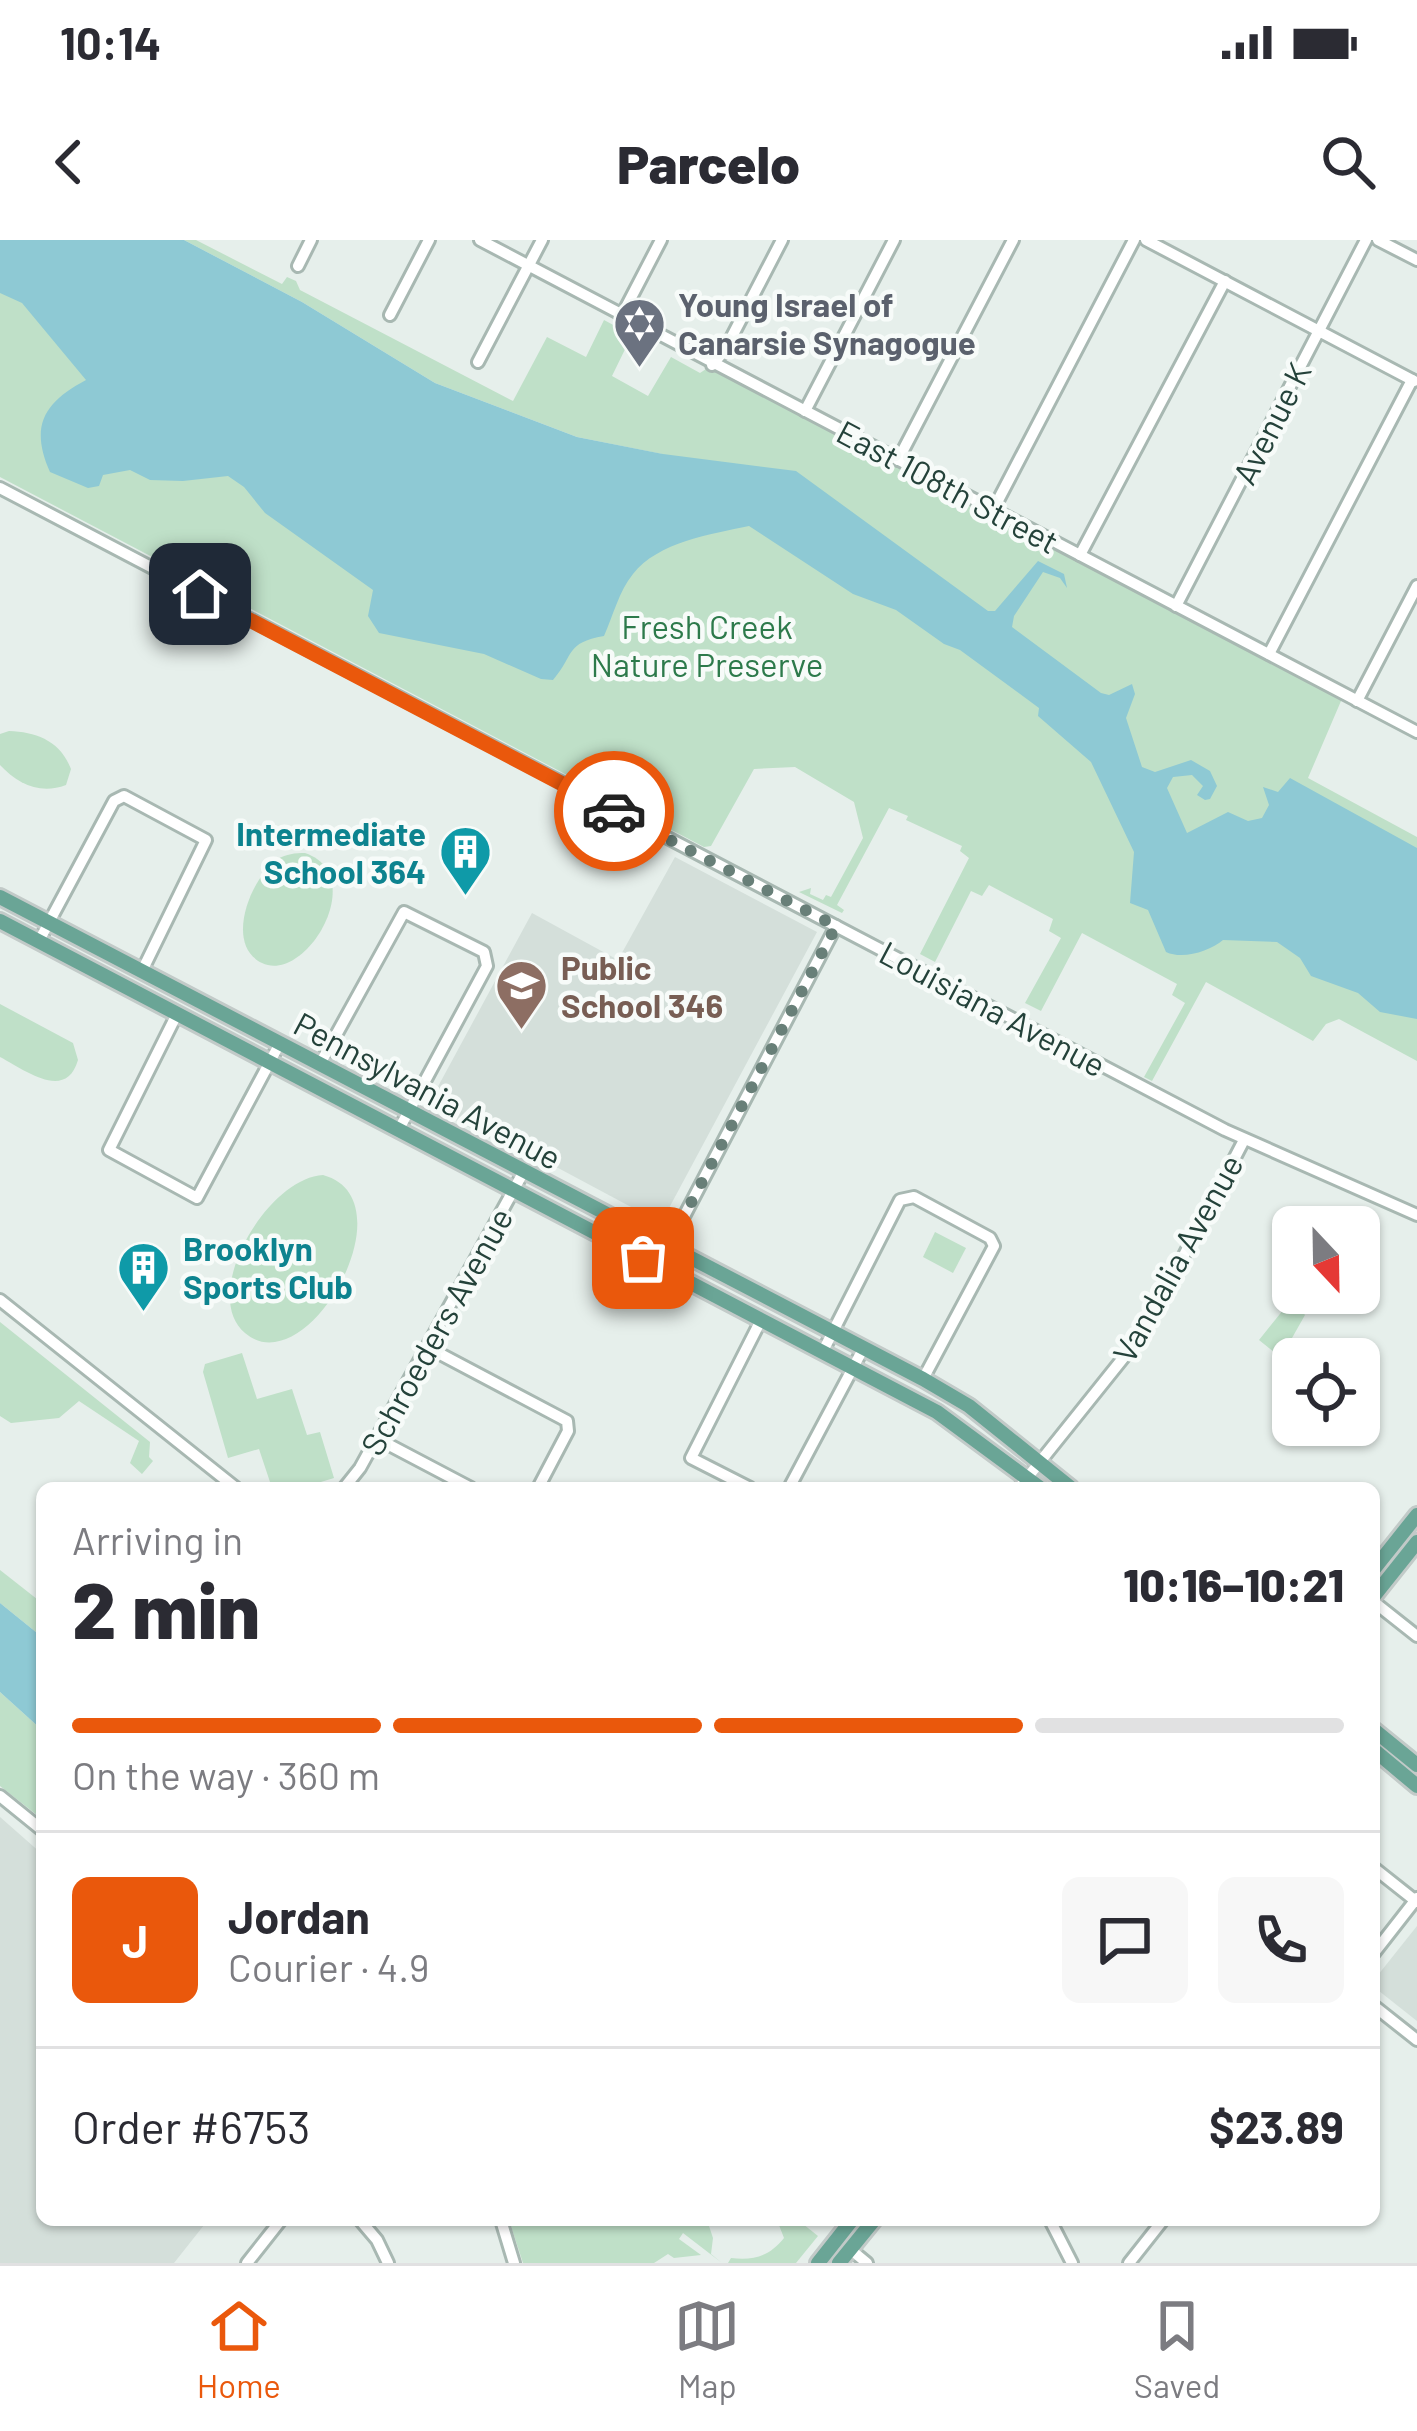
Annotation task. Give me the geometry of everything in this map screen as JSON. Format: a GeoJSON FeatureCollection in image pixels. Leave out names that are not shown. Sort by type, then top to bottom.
{"type":"FeatureCollection","features":[{"type":"Feature","properties":{"kind":"main road","name":"Pennsylvania Avenue"},"geometry":{"type":"LineString","coordinates":[[0,897],[923,1379],[969,1406],[1064,1482]]}},
{"type":"Feature","properties":{"kind":"main road","name":"Pennsylvania Avenue"},"geometry":{"type":"LineString","coordinates":[[0,921],[958,1425],[1022,1482]]}},
{"type":"Feature","properties":{"kind":"main road"},"geometry":{"type":"LineString","coordinates":[[1380,1561],[1417,1515]]}},
{"type":"Feature","properties":{"kind":"main road"},"geometry":{"type":"LineString","coordinates":[[1380,1591],[1417,1542]]}},
{"type":"Feature","properties":{"kind":"main road"},"geometry":{"type":"LineString","coordinates":[[1380,1735],[1417,1765]]}},
{"type":"Feature","properties":{"kind":"main road"},"geometry":{"type":"LineString","coordinates":[[1380,1755],[1417,1786]]}},
{"type":"Feature","properties":{"kind":"main road"},"geometry":{"type":"LineString","coordinates":[[818,2263],[847,2226]]}},
{"type":"Feature","properties":{"kind":"main road"},"geometry":{"type":"LineString","coordinates":[[839,2263],[869,2226]]}},
{"type":"Feature","properties":{"kind":"street"},"geometry":{"type":"LineString","coordinates":[[298,266],[311,240]]}},
{"type":"Feature","properties":{"kind":"street"},"geometry":{"type":"LineString","coordinates":[[389,315],[429,240]]}},
{"type":"Feature","properties":{"kind":"street","name":"East 108th Street"},"geometry":{"type":"LineString","coordinates":[[480,240],[1417,732]]}},
{"type":"Feature","properties":{"kind":"street"},"geometry":{"type":"LineString","coordinates":[[478,362],[542,240]]}},
{"type":"Feature","properties":{"kind":"street"},"geometry":{"type":"LineString","coordinates":[[622,315],[662,240]]}},
{"type":"Feature","properties":{"kind":"street"},"geometry":{"type":"LineString","coordinates":[[712,365],[782,240]]}},
{"type":"Feature","properties":{"kind":"street"},"geometry":{"type":"LineString","coordinates":[[805,411],[894,240]]}},
{"type":"Feature","properties":{"kind":"street"},"geometry":{"type":"LineString","coordinates":[[898,460],[1013,240]]}},
{"type":"Feature","properties":{"kind":"street"},"geometry":{"type":"LineString","coordinates":[[993,510],[1134,240]]}},
{"type":"Feature","properties":{"kind":"street"},"geometry":{"type":"LineString","coordinates":[[1146,240],[1414,381],[1269,654]]}},
{"type":"Feature","properties":{"kind":"street","name":"Avenue K"},"geometry":{"type":"LineString","coordinates":[[1176,606],[1366,240]]}},
{"type":"Feature","properties":{"kind":"street"},"geometry":{"type":"LineString","coordinates":[[1378,240],[1417,260]]}},
{"type":"Feature","properties":{"kind":"street"},"geometry":{"type":"LineString","coordinates":[[1080,556],[1225,281]]}},
{"type":"Feature","properties":{"kind":"street","name":"Louisiana Avenue"},"geometry":{"type":"LineString","coordinates":[[0,488],[1244,1140],[1417,1215]]}},
{"type":"Feature","properties":{"kind":"street"},"geometry":{"type":"LineString","coordinates":[[1357,700],[1417,586]]}},
{"type":"Feature","properties":{"kind":"street"},"geometry":{"type":"LineString","coordinates":[[39,941],[118,797],[202,836],[205,846],[142,971]]}},
{"type":"Feature","properties":{"kind":"street"},"geometry":{"type":"LineString","coordinates":[[320,1064],[404,912],[484,952],[488,958],[398,1131]]}},
{"type":"Feature","properties":{"kind":"street"},"geometry":{"type":"LineString","coordinates":[[658,1266],[836,926]]}},
{"type":"Feature","properties":{"kind":"street"},"geometry":{"type":"LineString","coordinates":[[177,1014],[109,1150],[197,1198],[280,1043]]}},
{"type":"Feature","properties":{"kind":"street","name":"Vandalia Avenue"},"geometry":{"type":"LineString","coordinates":[[1024,1482],[1145,1331],[1244,1140]]}},
{"type":"Feature","properties":{"kind":"street","name":"Schroeders Avenue"},"geometry":{"type":"LineString","coordinates":[[348,1482],[524,1171]]}},
{"type":"Feature","properties":{"kind":"street"},"geometry":{"type":"LineString","coordinates":[[822,1353],[900,1201],[914,1197],[990,1238],[994,1246],[923,1379]]}},
{"type":"Feature","properties":{"kind":"street"},"geometry":{"type":"LineString","coordinates":[[0,1300],[228,1482]]}},
{"type":"Feature","properties":{"kind":"street"},"geometry":{"type":"LineString","coordinates":[[739,1482],[691,1457],[760,1322]]}},
{"type":"Feature","properties":{"kind":"street"},"geometry":{"type":"LineString","coordinates":[[427,1347],[567,1421],[568,1431],[541,1482]]}},
{"type":"Feature","properties":{"kind":"street"},"geometry":{"type":"LineString","coordinates":[[792,1482],[863,1349]]}},
{"type":"Feature","properties":{"kind":"street"},"geometry":{"type":"LineString","coordinates":[[376,1438],[460,1482]]}},
{"type":"Feature","properties":{"kind":"street"},"geometry":{"type":"LineString","coordinates":[[1380,1604],[1417,1636]]}},
{"type":"Feature","properties":{"kind":"street"},"geometry":{"type":"LineString","coordinates":[[0,1796],[36,1825]]}},
{"type":"Feature","properties":{"kind":"street"},"geometry":{"type":"LineString","coordinates":[[1380,1873],[1416,1900],[1380,1945]]}},
{"type":"Feature","properties":{"kind":"street"},"geometry":{"type":"LineString","coordinates":[[1380,2011],[1417,2040]]}},
{"type":"Feature","properties":{"kind":"street"},"geometry":{"type":"LineString","coordinates":[[251,2262],[277,2226]]}},
{"type":"Feature","properties":{"kind":"street"},"geometry":{"type":"LineString","coordinates":[[365,2226],[388,2263]]}},
{"type":"Feature","properties":{"kind":"street"},"geometry":{"type":"LineString","coordinates":[[503,2226],[514,2263]]}},
{"type":"Feature","properties":{"kind":"street"},"geometry":{"type":"LineString","coordinates":[[1053,2226],[1072,2263]]}},
{"type":"Feature","properties":{"kind":"street"},"geometry":{"type":"LineString","coordinates":[[1129,2263],[1158,2226]]}},
{"type":"Feature","properties":{"kind":"street"},"geometry":{"type":"LineString","coordinates":[[850,2249],[867,2263]]}},
{"type":"Feature","properties":{"kind":"shaded area"},"geometry":{"type":"Polygon","coordinates":[[[675,857],[817,932],[661,1223],[517,1146],[513,1151],[428,1105],[532,913],[618,960],[675,857]]]}},
{"type":"Feature","properties":{"kind":"shaded area"},"geometry":{"type":"Polygon","coordinates":[[[0,1817],[36,1849],[36,2226],[203,2226],[174,2263],[0,2263],[0,1817]]]}},
{"type":"Feature","properties":{"kind":"shaded area"},"geometry":{"type":"Polygon","coordinates":[[[1417,1926],[1417,2021],[1380,1992],[1380,1972],[1417,1926]]]}},
{"type":"Feature","properties":{"kind":"green space","name":"Fresh Creek Nature Preserve"},"geometry":{"type":"Polygon","coordinates":[[[184,240],[196,240],[282,284],[287,277],[296,281],[300,290],[513,401],[547,337],[586,357],[604,320],[632,335],[612,376],[648,396],[671,357],[700,373],[712,365],[1344,694],[1308,778],[1417,837],[1417,864],[1264,821],[1190,839],[1100,706],[662,454],[577,437],[435,383],[302,302],[184,240]]]}},
{"type":"Feature","properties":{"kind":"green space","name":"Fresh Creek Nature Preserve"},"geometry":{"type":"Polygon","coordinates":[[[0,282],[195,463],[620,574],[668,543],[750,524],[901,605],[1045,705],[1096,760],[1232,935],[1278,939],[1417,1011],[1417,1061],[1339,1019],[1326,1024],[1313,1041],[1206,982],[1152,1081],[1144,1077],[1185,1003],[1172,995],[1177,984],[1082,933],[1041,1011],[1025,1003],[1061,938],[1049,931],[1053,919],[989,885],[982,896],[971,891],[935,962],[920,954],[969,858],[960,851],[962,846],[906,820],[908,816],[889,808],[837,905],[842,913],[799,892],[811,888],[810,894],[823,900],[826,895],[831,897],[863,838],[854,802],[795,767],[754,769],[711,846],[704,847],[0,477],[0,282]]]}},
{"type":"Feature","properties":{"kind":"green space"},"geometry":{"type":"Polygon","coordinates":[[[29,733],[54,745],[71,769],[66,785],[38,788],[7,772],[0,765],[0,734],[29,733]]]}},
{"type":"Feature","properties":{"kind":"green space"},"geometry":{"type":"Polygon","coordinates":[[[305,853],[324,865],[332,882],[332,903],[324,924],[296,958],[279,965],[262,963],[244,941],[251,894],[278,859],[305,853]]]}},
{"type":"Feature","properties":{"kind":"green space"},"geometry":{"type":"Polygon","coordinates":[[[0,1004],[73,1043],[78,1060],[72,1072],[64,1079],[44,1079],[0,1057],[0,1004]]]}},
{"type":"Feature","properties":{"kind":"green space"},"geometry":{"type":"Polygon","coordinates":[[[323,1175],[348,1191],[357,1217],[354,1250],[341,1283],[320,1313],[296,1334],[270,1342],[245,1333],[233,1315],[230,1292],[246,1240],[281,1195],[302,1181],[323,1175]]]}},
{"type":"Feature","properties":{"kind":"green space"},"geometry":{"type":"Polygon","coordinates":[[[935,1232],[966,1248],[953,1273],[923,1257],[935,1232]]]}},
{"type":"Feature","properties":{"kind":"green space"},"geometry":{"type":"Polygon","coordinates":[[[1280,1314],[1305,1315],[1292,1338],[1272,1338],[1272,1350],[1259,1340],[1280,1314]]]}},
{"type":"Feature","properties":{"kind":"green space"},"geometry":{"type":"Polygon","coordinates":[[[0,1322],[150,1442],[153,1461],[142,1474],[130,1463],[139,1441],[79,1401],[59,1418],[11,1423],[0,1416],[0,1322]]]}},
{"type":"Feature","properties":{"kind":"green space"},"geometry":{"type":"Polygon","coordinates":[[[242,1353],[257,1399],[292,1389],[307,1435],[320,1432],[334,1478],[270,1482],[259,1449],[228,1458],[203,1372],[205,1364],[242,1353]]]}},
{"type":"Feature","properties":{"kind":"green space"},"geometry":{"type":"Polygon","coordinates":[[[0,1570],[36,1598],[36,1632],[0,1603],[0,1570]]]}},
{"type":"Feature","properties":{"kind":"green space"},"geometry":{"type":"Polygon","coordinates":[[[0,1692],[36,1725],[36,1814],[0,1786],[0,1692]]]}},
{"type":"Feature","properties":{"kind":"green space"},"geometry":{"type":"Polygon","coordinates":[[[511,2226],[709,2226],[711,2254],[722,2263],[683,2233],[679,2239],[701,2255],[674,2258],[668,2254],[654,2263],[523,2263],[511,2226]]]}},
{"type":"Feature","properties":{"kind":"green space"},"geometry":{"type":"Polygon","coordinates":[[[779,2226],[806,2226],[818,2236],[796,2263],[728,2263],[731,2258],[760,2256],[784,2238],[779,2226]]]}},
{"type":"Feature","properties":{"kind":"water"},"geometry":{"type":"Polygon","coordinates":[[[0,240],[184,240],[302,302],[435,383],[577,437],[663,454],[796,471],[988,611],[995,611],[1038,561],[1064,574],[1067,588],[1060,578],[1043,572],[1014,616],[1012,627],[1101,693],[1109,695],[1132,684],[1135,694],[1126,718],[1142,767],[1155,772],[1191,760],[1210,771],[1217,786],[1210,799],[1197,795],[1203,786],[1192,775],[1173,777],[1167,788],[1187,833],[1228,812],[1248,821],[1262,818],[1269,805],[1263,787],[1278,792],[1290,778],[1417,848],[1417,1019],[1380,1012],[1358,993],[1311,976],[1300,958],[1277,942],[1223,940],[1196,953],[1166,952],[1148,910],[1130,903],[1134,852],[1091,762],[1038,716],[1039,708],[960,650],[896,610],[853,594],[749,526],[686,541],[644,563],[624,588],[604,636],[577,646],[553,680],[484,654],[379,633],[368,616],[373,590],[265,513],[228,476],[150,480],[130,470],[103,475],[99,486],[88,488],[50,472],[41,441],[45,417],[60,397],[86,380],[22,303],[0,293],[0,240]]]}},
{"type":"Feature","properties":{"kind":"water"},"geometry":{"type":"Polygon","coordinates":[[[0,1603],[36,1632],[36,1725],[0,1692],[0,1603]]]}},
{"type":"Feature","properties":{"kind":"way so far"},"geometry":{"type":"LineString","coordinates":[[614,811],[836,926],[658,1266],[643,1258]]}},
{"type":"Feature","properties":{"kind":"place","name":"Young Israel of Canarsie Synagogue"},"geometry":{"type":"Point","coordinates":[639,369]}},
{"type":"Feature","properties":{"kind":"place","name":"Intermediate School 364"},"geometry":{"type":"Point","coordinates":[465,898]}},
{"type":"Feature","properties":{"kind":"place","name":"Public School 346"},"geometry":{"type":"Point","coordinates":[522,1032]}},
{"type":"Feature","properties":{"kind":"place","name":"Brooklyn Sports Club"},"geometry":{"type":"Point","coordinates":[144,1313]}},
{"type":"Feature","properties":{"kind":"route"},"geometry":{"type":"LineString","coordinates":[[200,594],[614,811]]}}]}
